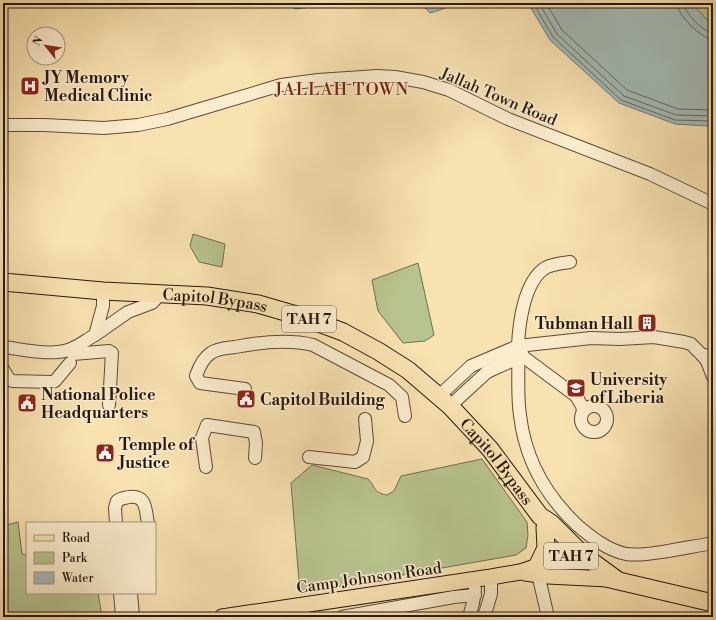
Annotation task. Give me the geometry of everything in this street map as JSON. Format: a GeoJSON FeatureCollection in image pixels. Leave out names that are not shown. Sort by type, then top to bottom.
{"type":"FeatureCollection","features":[{"type":"Feature","properties":{"kind":"highway","name":"Capitol Bypass"},"geometry":{"type":"LineString","coordinates":[[3,282],[103,291],[207,296],[258,304],[303,317],[343,332],[378,351],[408,370],[444,401],[490,449],[558,542],[612,579]]}},
{"type":"Feature","properties":{"kind":"highway"},"geometry":{"type":"LineString","coordinates":[[538,571],[546,548],[543,521]]}},
{"type":"Feature","properties":{"kind":"highway","name":"TAH 7"},"geometry":{"type":"LineString","coordinates":[[612,579],[713,603]]}},
{"type":"Feature","properties":{"kind":"main road","name":"Camp Johnson Road"},"geometry":{"type":"LineString","coordinates":[[538,571],[576,555]]}},
{"type":"Feature","properties":{"kind":"main road","name":"Camp Johnson Road"},"geometry":{"type":"LineString","coordinates":[[222,617],[289,612],[520,572],[538,571],[612,579]]}},
{"type":"Feature","properties":{"kind":"street","name":"Jallah Town Road"},"geometry":{"type":"LineString","coordinates":[[3,125],[44,125],[104,128],[138,125],[167,119],[281,85],[326,79],[377,76],[395,77],[423,82],[449,90],[508,119],[650,174],[713,204]]}},
{"type":"Feature","properties":{"kind":"street"},"geometry":{"type":"LineString","coordinates":[[570,262],[547,267],[540,273],[533,281],[522,314],[519,353],[519,413],[527,451],[537,474],[547,490],[568,516],[590,536],[608,548],[626,554],[642,555],[713,543]]}},
{"type":"Feature","properties":{"kind":"street"},"geometry":{"type":"LineString","coordinates":[[95,335],[102,310],[103,291]]}},
{"type":"Feature","properties":{"kind":"street"},"geometry":{"type":"LineString","coordinates":[[3,347],[57,352],[67,350],[78,346],[128,312],[152,303],[160,294]]}},
{"type":"Feature","properties":{"kind":"street"},"geometry":{"type":"LineString","coordinates":[[444,401],[487,372],[530,346],[591,338],[654,337],[691,344],[708,355],[707,361],[713,377]]}},
{"type":"Feature","properties":{"kind":"street"},"geometry":{"type":"LineString","coordinates":[[245,389],[200,383],[196,376],[200,364],[211,353],[219,350],[260,343],[304,343],[313,345],[390,385],[402,397],[405,416]]}},
{"type":"Feature","properties":{"kind":"street"},"geometry":{"type":"LineString","coordinates":[[3,369],[12,381],[52,382],[55,381],[71,358],[109,352],[112,353],[109,405]]}},
{"type":"Feature","properties":{"kind":"street"},"geometry":{"type":"LineString","coordinates":[[519,353],[576,396],[604,409],[608,417],[607,424],[604,428],[599,431],[591,432],[583,427],[581,420],[583,411],[582,406],[576,396]]}},
{"type":"Feature","properties":{"kind":"street"},"geometry":{"type":"LineString","coordinates":[[583,411],[588,407],[597,405]]}},
{"type":"Feature","properties":{"kind":"street"},"geometry":{"type":"LineString","coordinates":[[309,457],[354,462],[363,457],[367,441],[365,419]]}},
{"type":"Feature","properties":{"kind":"street"},"geometry":{"type":"LineString","coordinates":[[206,467],[202,438],[207,426],[254,432],[256,443],[255,458]]}},
{"type":"Feature","properties":{"kind":"street"},"geometry":{"type":"LineString","coordinates":[[116,522],[114,508],[117,501],[123,498],[136,496],[143,501],[148,522]]}},
{"type":"Feature","properties":{"kind":"street"},"geometry":{"type":"LineString","coordinates":[[538,571],[548,617]]}},
{"type":"Feature","properties":{"kind":"street"},"geometry":{"type":"LineString","coordinates":[[484,617],[491,594],[491,577]]}},
{"type":"Feature","properties":{"kind":"street"},"geometry":{"type":"LineString","coordinates":[[469,617],[474,595],[475,579]]}},
{"type":"Feature","properties":{"kind":"street"},"geometry":{"type":"LineString","coordinates":[[120,594],[122,617]]}},
{"type":"Feature","properties":{"kind":"street"},"geometry":{"type":"LineString","coordinates":[[131,594],[133,617]]}},
{"type":"Feature","properties":{"kind":"street"},"geometry":{"type":"LineString","coordinates":[[342,617],[394,612],[454,597],[474,595]]}},
{"type":"Feature","properties":{"kind":"green space"},"geometry":{"type":"Polygon","coordinates":[[[691,3],[713,3],[713,26],[691,3]]]}},
{"type":"Feature","properties":{"kind":"green space"},"geometry":{"type":"Polygon","coordinates":[[[193,234],[225,244],[222,267],[199,262],[190,246],[193,234]]]}},
{"type":"Feature","properties":{"kind":"green space"},"geometry":{"type":"Polygon","coordinates":[[[418,263],[434,335],[425,341],[403,343],[378,311],[372,280],[418,263]]]}},
{"type":"Feature","properties":{"kind":"green space"},"geometry":{"type":"Polygon","coordinates":[[[482,459],[527,522],[528,535],[526,548],[516,555],[300,593],[291,483],[312,465],[368,479],[377,491],[387,495],[394,491],[401,476],[482,459]]]}},
{"type":"Feature","properties":{"kind":"green space"},"geometry":{"type":"Polygon","coordinates":[[[18,522],[22,554],[26,555],[26,594],[98,594],[102,617],[32,617],[3,613],[3,526],[18,522]]]}},
{"type":"Feature","properties":{"kind":"water"},"geometry":{"type":"Polygon","coordinates":[[[285,3],[347,3],[295,9],[285,3]]]}},
{"type":"Feature","properties":{"kind":"water"},"geometry":{"type":"Polygon","coordinates":[[[420,3],[461,3],[430,13],[420,3]]]}},
{"type":"Feature","properties":{"kind":"water"},"geometry":{"type":"Polygon","coordinates":[[[528,3],[691,3],[713,26],[713,125],[675,124],[619,103],[550,40],[528,3]]]}},
{"type":"Feature","properties":{"kind":"place","name":"JY Memory Medical Clinic"},"geometry":{"type":"Point","coordinates":[30,86]}},
{"type":"Feature","properties":{"kind":"place","name":"Tubman Hall"},"geometry":{"type":"Point","coordinates":[647,323]}},
{"type":"Feature","properties":{"kind":"place","name":"University of Liberia"},"geometry":{"type":"Point","coordinates":[576,388]}},
{"type":"Feature","properties":{"kind":"place","name":"Capitol Building"},"geometry":{"type":"Point","coordinates":[246,399]}},
{"type":"Feature","properties":{"kind":"place","name":"National Police Headquarters"},"geometry":{"type":"Point","coordinates":[27,403]}},
{"type":"Feature","properties":{"kind":"place","name":"Temple of Justice"},"geometry":{"type":"Point","coordinates":[105,453]}},
{"type":"Feature","properties":{"kind":"district","name":"JALLAH TOWN"},"geometry":{"type":"Point","coordinates":[342,89]}}]}
